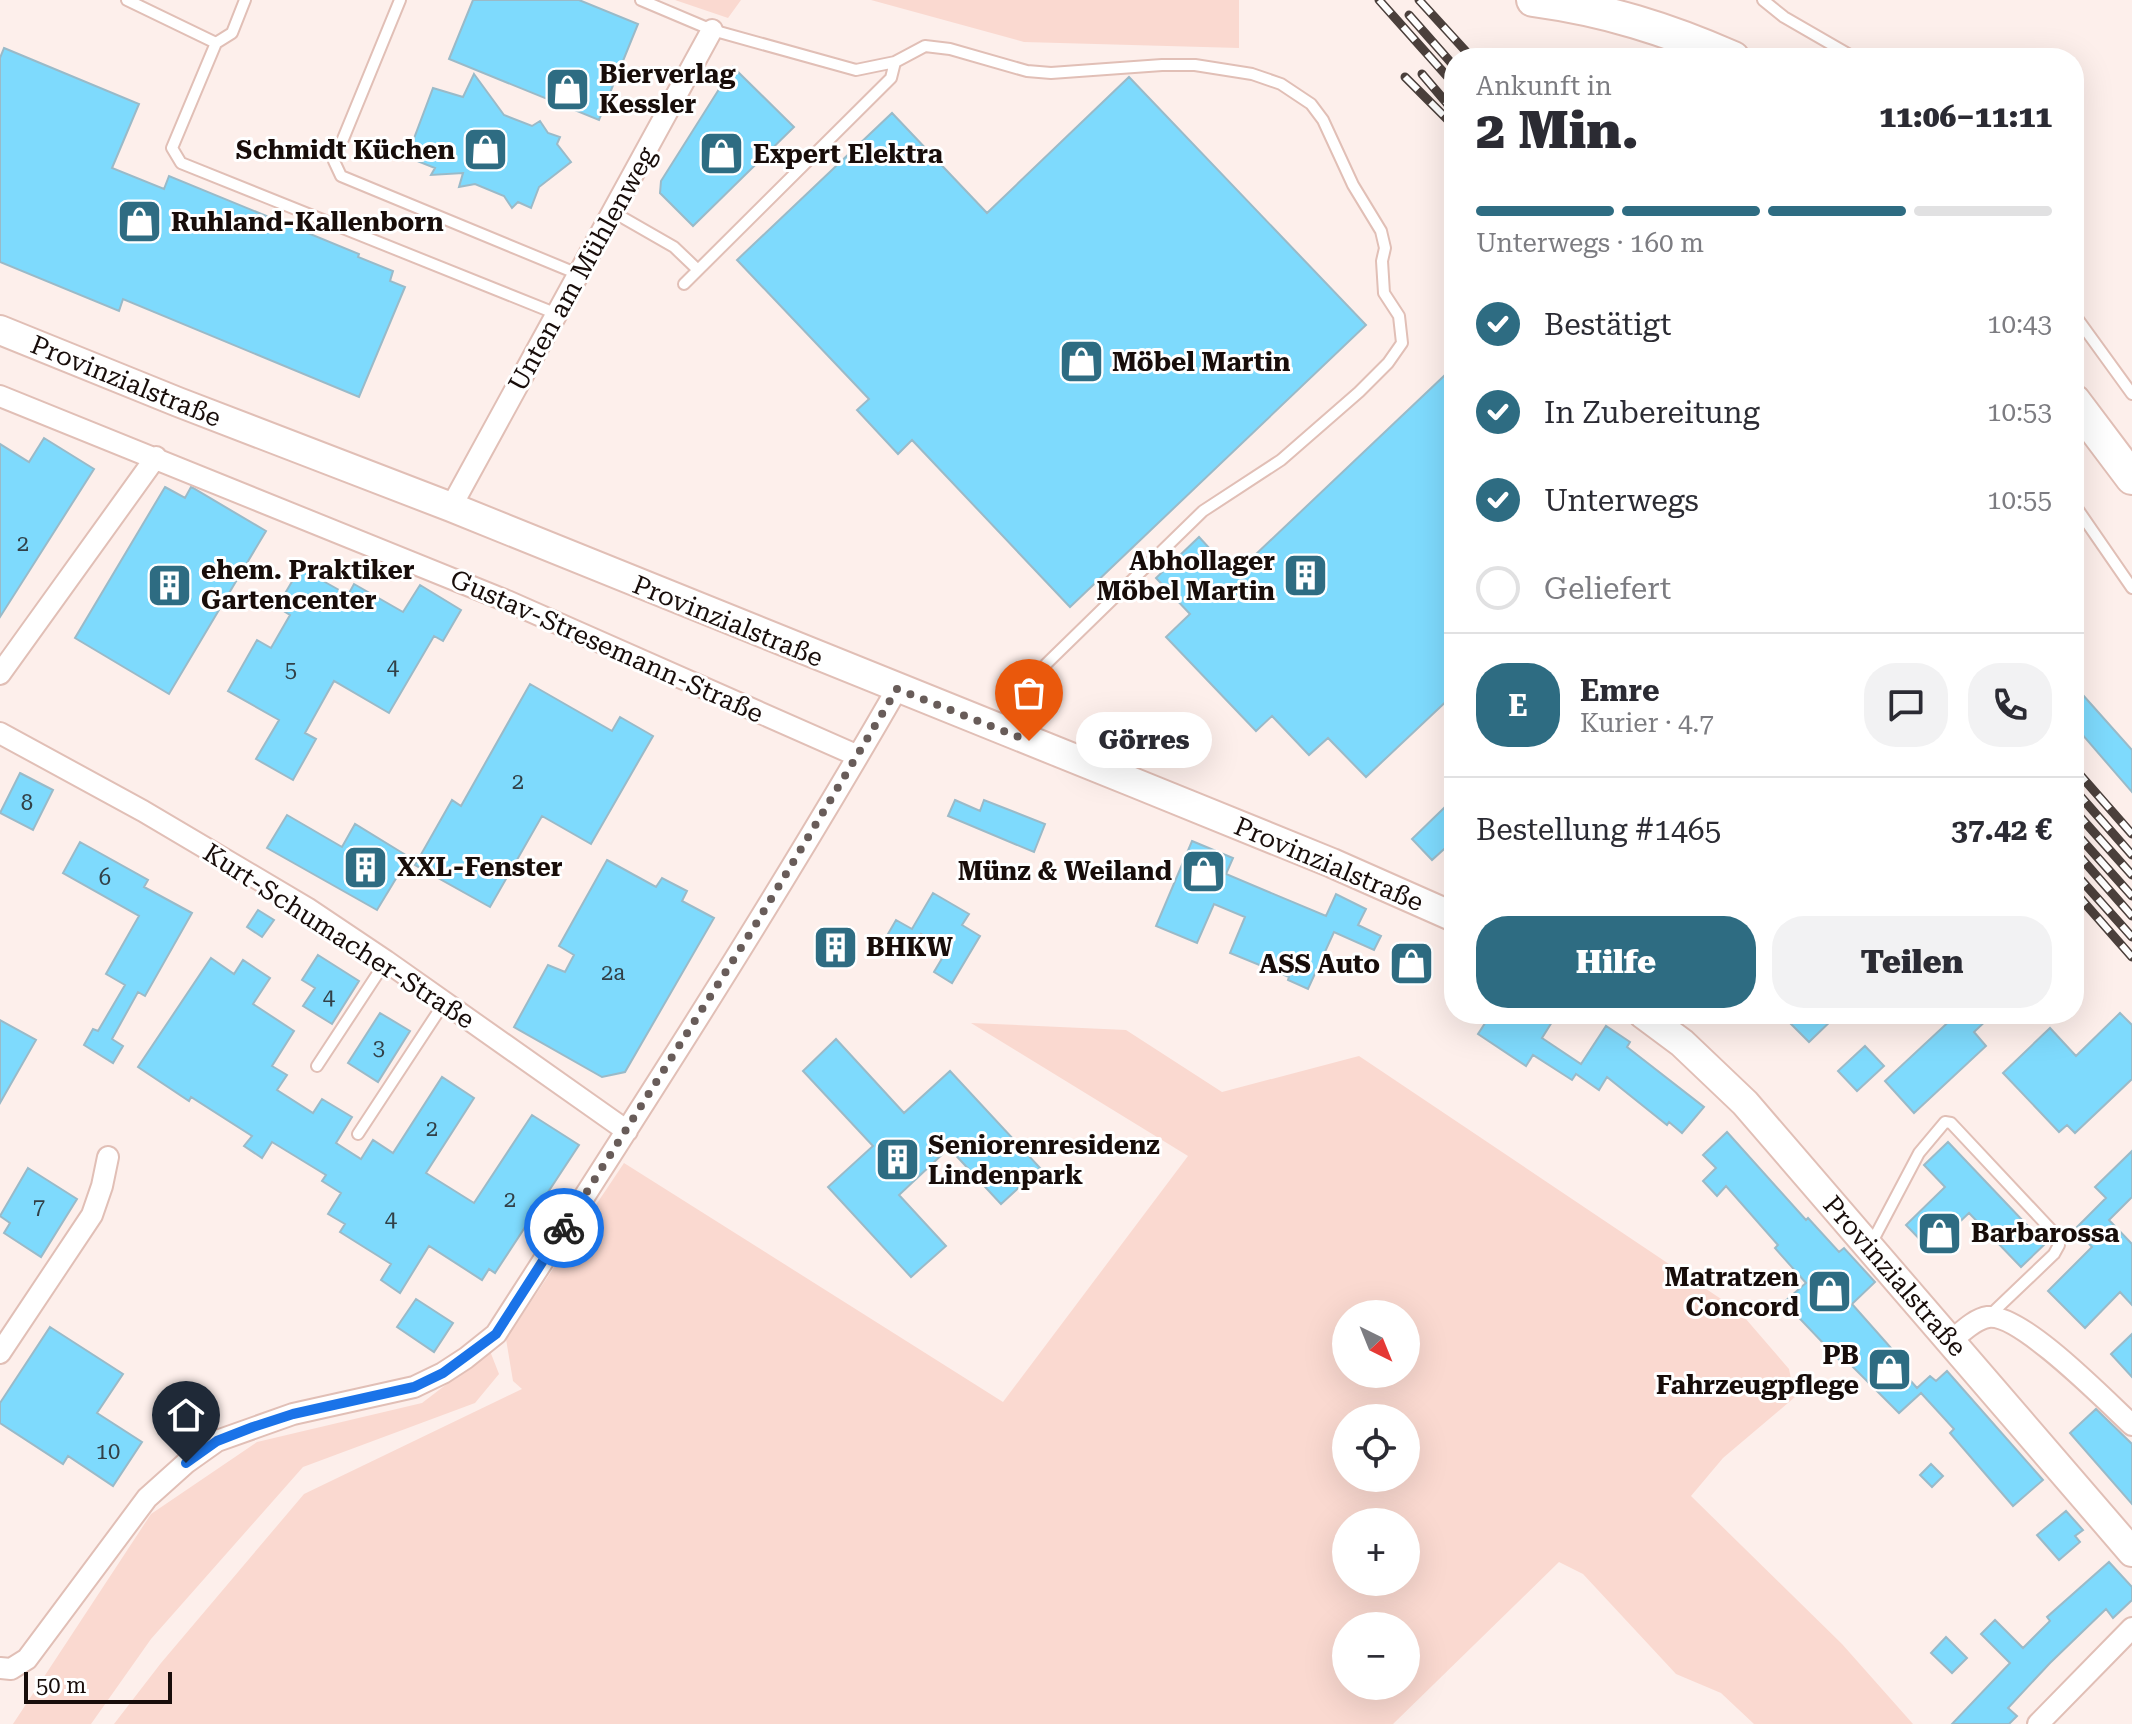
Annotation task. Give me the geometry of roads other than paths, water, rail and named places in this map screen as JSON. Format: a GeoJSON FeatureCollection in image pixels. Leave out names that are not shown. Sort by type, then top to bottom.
{"type":"FeatureCollection","features":[{"type":"Feature","properties":{"kind":"highway"},"geometry":{"type":"LineString","coordinates":[[1533,0],[1573,5],[1635,19],[1710,48]]}},
{"type":"Feature","properties":{"kind":"highway"},"geometry":{"type":"LineString","coordinates":[[2084,414],[2132,478]]}},
{"type":"Feature","properties":{"kind":"main road","name":"Provinzialstraße"},"geometry":{"type":"LineString","coordinates":[[0,330],[451,507],[1444,908]]}},
{"type":"Feature","properties":{"kind":"main road","name":"Provinzialstraße"},"geometry":{"type":"LineString","coordinates":[[1656,1024],[1682,1043],[1745,1103],[2132,1552]]}},
{"type":"Feature","properties":{"kind":"street","name":"Unten am Mühlenweg"},"geometry":{"type":"LineString","coordinates":[[451,507],[712,30]]}},
{"type":"Feature","properties":{"kind":"street","name":"Gustav-Stresemann-Straße"},"geometry":{"type":"LineString","coordinates":[[0,396],[507,601],[858,756]]}},
{"type":"Feature","properties":{"kind":"street"},"geometry":{"type":"LineString","coordinates":[[0,674],[156,457]]}},
{"type":"Feature","properties":{"kind":"street"},"geometry":{"type":"LineString","coordinates":[[0,1668],[11,1669],[27,1659],[147,1498],[186,1463],[217,1441],[293,1414],[414,1387],[443,1373],[496,1334],[627,1131],[897,689]]}},
{"type":"Feature","properties":{"kind":"street","name":"Kurt-Schumacher-Straße"},"geometry":{"type":"LineString","coordinates":[[0,733],[234,863],[386,961],[627,1131]]}},
{"type":"Feature","properties":{"kind":"street"},"geometry":{"type":"LineString","coordinates":[[0,1353],[92,1215],[108,1157]]}},
{"type":"Feature","properties":{"kind":"street"},"geometry":{"type":"LineString","coordinates":[[1951,1341],[1974,1322],[1988,1317],[2006,1320],[2052,1352],[2132,1425]]}},
{"type":"Feature","properties":{"kind":"street"},"geometry":{"type":"LineString","coordinates":[[2038,1724],[2132,1628]]}},
{"type":"Feature","properties":{"kind":"lane"},"geometry":{"type":"LineString","coordinates":[[127,0],[216,43]]}},
{"type":"Feature","properties":{"kind":"lane"},"geometry":{"type":"LineString","coordinates":[[245,0],[232,33],[216,43],[172,148],[181,163],[557,314]]}},
{"type":"Feature","properties":{"kind":"lane"},"geometry":{"type":"LineString","coordinates":[[400,0],[334,161],[341,176],[578,274]]}},
{"type":"Feature","properties":{"kind":"lane"},"geometry":{"type":"LineString","coordinates":[[641,0],[712,30],[856,70],[895,62],[925,46],[950,49],[1027,71],[1051,73],[1195,65],[1252,74],[1281,84],[1311,104],[1323,120],[1353,185],[1381,231],[1385,248],[1382,261],[1384,293],[1402,325],[1402,343],[1388,363],[1359,392],[1281,460],[1203,511],[1041,669]]}},
{"type":"Feature","properties":{"kind":"lane"},"geometry":{"type":"LineString","coordinates":[[1763,0],[1784,17],[1838,48]]}},
{"type":"Feature","properties":{"kind":"lane"},"geometry":{"type":"LineString","coordinates":[[679,252],[687,269],[684,284],[891,78],[895,62]]}},
{"type":"Feature","properties":{"kind":"lane"},"geometry":{"type":"LineString","coordinates":[[613,212],[679,252],[698,270]]}},
{"type":"Feature","properties":{"kind":"lane"},"geometry":{"type":"LineString","coordinates":[[2084,328],[2132,394]]}},
{"type":"Feature","properties":{"kind":"lane"},"geometry":{"type":"LineString","coordinates":[[2084,518],[2132,588]]}},
{"type":"Feature","properties":{"kind":"lane"},"geometry":{"type":"LineString","coordinates":[[317,1066],[386,961]]}},
{"type":"Feature","properties":{"kind":"lane"},"geometry":{"type":"LineString","coordinates":[[358,1134],[444,1003]]}},
{"type":"Feature","properties":{"kind":"lane"},"geometry":{"type":"LineString","coordinates":[[1870,1246],[1919,1153],[1945,1122],[1951,1123],[2057,1236],[2059,1245],[2054,1254],[1988,1317]]}},
{"type":"Feature","properties":{"kind":"railway"},"geometry":{"type":"LineString","coordinates":[[1379,0],[1444,73]]}},
{"type":"Feature","properties":{"kind":"railway"},"geometry":{"type":"LineString","coordinates":[[1419,0],[1463,48]]}},
{"type":"Feature","properties":{"kind":"railway"},"geometry":{"type":"LineString","coordinates":[[1409,15],[1444,55]]}},
{"type":"Feature","properties":{"kind":"railway"},"geometry":{"type":"LineString","coordinates":[[1422,74],[1444,100]]}},
{"type":"Feature","properties":{"kind":"railway"},"geometry":{"type":"LineString","coordinates":[[1405,77],[1444,116]]}},
{"type":"Feature","properties":{"kind":"railway"},"geometry":{"type":"LineString","coordinates":[[2084,779],[2132,834]]}},
{"type":"Feature","properties":{"kind":"railway"},"geometry":{"type":"LineString","coordinates":[[2084,800],[2132,855]]}},
{"type":"Feature","properties":{"kind":"railway"},"geometry":{"type":"LineString","coordinates":[[2084,821],[2132,875]]}},
{"type":"Feature","properties":{"kind":"railway"},"geometry":{"type":"LineString","coordinates":[[2084,842],[2132,896]]}},
{"type":"Feature","properties":{"kind":"railway"},"geometry":{"type":"LineString","coordinates":[[2084,861],[2132,916]]}},
{"type":"Feature","properties":{"kind":"railway"},"geometry":{"type":"LineString","coordinates":[[2084,883],[2132,937]]}},
{"type":"Feature","properties":{"kind":"railway"},"geometry":{"type":"LineString","coordinates":[[2084,902],[2132,957]]}},
{"type":"Feature","properties":{"kind":"place","name":"Bierverlag Kessler"},"geometry":{"type":"Point","coordinates":[568,89]}},
{"type":"Feature","properties":{"kind":"place","name":"Schmidt Küchen"},"geometry":{"type":"Point","coordinates":[486,150]}},
{"type":"Feature","properties":{"kind":"place","name":"Expert Elektra"},"geometry":{"type":"Point","coordinates":[722,154]}},
{"type":"Feature","properties":{"kind":"place","name":"Ruhland-Kallenborn"},"geometry":{"type":"Point","coordinates":[140,222]}},
{"type":"Feature","properties":{"kind":"place","name":"Möbel Martin"},"geometry":{"type":"Point","coordinates":[1081,362]}},
{"type":"Feature","properties":{"kind":"place","name":"Abhollager Möbel Martin"},"geometry":{"type":"Point","coordinates":[1306,576]}},
{"type":"Feature","properties":{"kind":"place","name":"ehem. Praktiker Gartencenter"},"geometry":{"type":"Point","coordinates":[170,585]}},
{"type":"Feature","properties":{"kind":"place","name":"Görres"},"geometry":{"type":"Point","coordinates":[1029,741]}},
{"type":"Feature","properties":{"kind":"place","name":"XXL-Fenster"},"geometry":{"type":"Point","coordinates":[366,867]}},
{"type":"Feature","properties":{"kind":"place","name":"Münz & Weiland"},"geometry":{"type":"Point","coordinates":[1203,871]}},
{"type":"Feature","properties":{"kind":"place","name":"BHKW"},"geometry":{"type":"Point","coordinates":[835,947]}},
{"type":"Feature","properties":{"kind":"place","name":"ASS Auto"},"geometry":{"type":"Point","coordinates":[1411,964]}},
{"type":"Feature","properties":{"kind":"place","name":"Seniorenresidenz Lindenpark"},"geometry":{"type":"Point","coordinates":[897,1160]}},
{"type":"Feature","properties":{"kind":"place","name":"Barbarossa"},"geometry":{"type":"Point","coordinates":[1940,1233]}},
{"type":"Feature","properties":{"kind":"place","name":"Matratzen Concord"},"geometry":{"type":"Point","coordinates":[1830,1292]}},
{"type":"Feature","properties":{"kind":"place","name":"PB Fahrzeugpflege"},"geometry":{"type":"Point","coordinates":[1890,1370]}}]}
